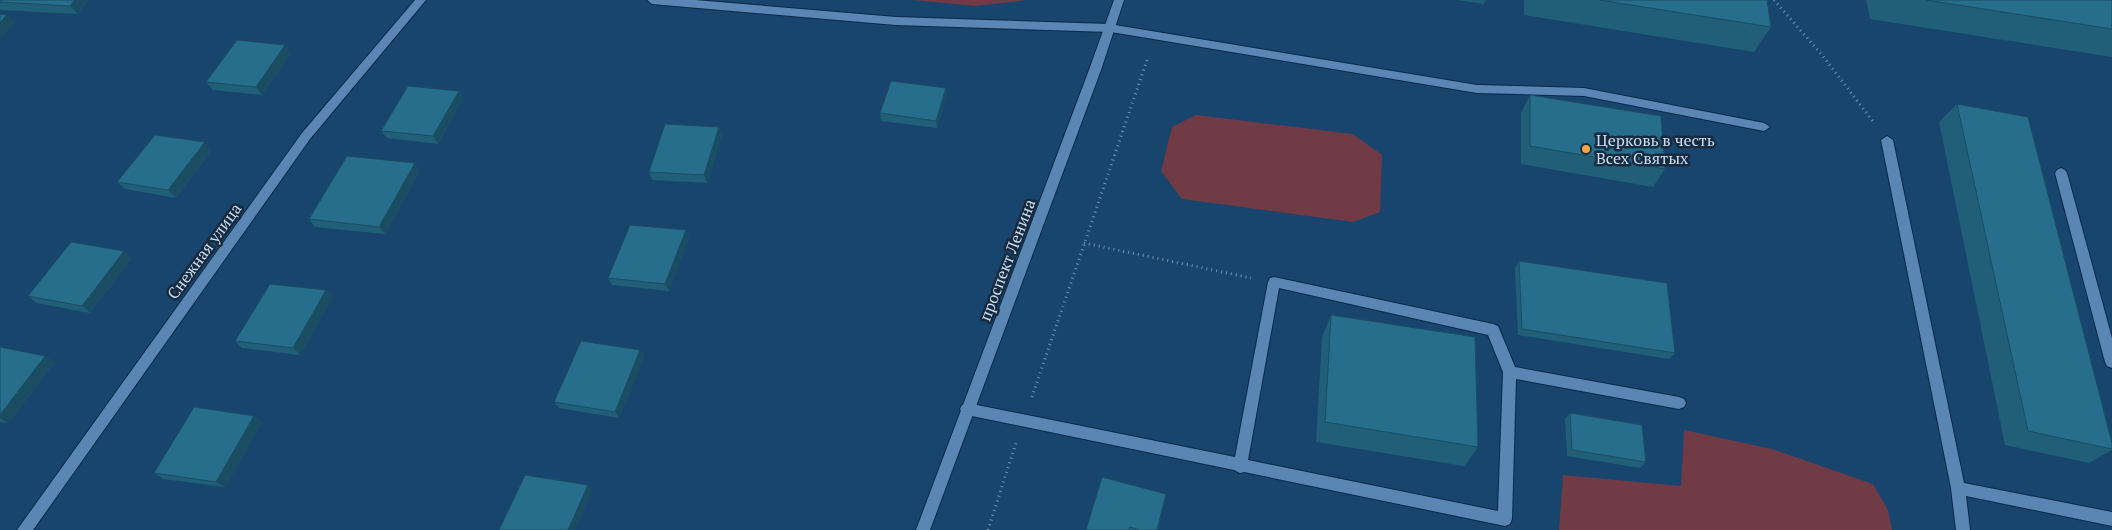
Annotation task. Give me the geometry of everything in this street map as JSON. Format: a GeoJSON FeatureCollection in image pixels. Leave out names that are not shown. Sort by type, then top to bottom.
{"type":"FeatureCollection","features":[{"type":"Feature","properties":{"kind":"street","name":"Снежная улица"},"geometry":{"type":"LineString","coordinates":[[24,530],[306,136],[421,0]]}},
{"type":"Feature","properties":{"kind":"street"},"geometry":{"type":"LineString","coordinates":[[652,0],[896,21],[1109,28],[1477,89],[1584,92],[1764,127]]}},
{"type":"Feature","properties":{"kind":"street","name":"проспект Ленина"},"geometry":{"type":"LineString","coordinates":[[923,530],[1092,79],[1119,0]]}},
{"type":"Feature","properties":{"kind":"street"},"geometry":{"type":"LineString","coordinates":[[1887,140],[1958,488],[1963,530]]}},
{"type":"Feature","properties":{"kind":"street"},"geometry":{"type":"LineString","coordinates":[[2061,173],[2112,362]]}},
{"type":"Feature","properties":{"kind":"street"},"geometry":{"type":"LineString","coordinates":[[968,409],[1240,467],[1505,519],[1510,372],[1493,330],[1274,282],[1240,467]]}},
{"type":"Feature","properties":{"kind":"street"},"geometry":{"type":"LineString","coordinates":[[1510,372],[1679,403]]}},
{"type":"Feature","properties":{"kind":"street"},"geometry":{"type":"LineString","coordinates":[[1958,488],[2112,519]]}},
{"type":"Feature","properties":{"kind":"path"},"geometry":{"type":"LineString","coordinates":[[1774,0],[1822,55],[1887,140]]}},
{"type":"Feature","properties":{"kind":"path"},"geometry":{"type":"LineString","coordinates":[[988,530],[1155,36]]}},
{"type":"Feature","properties":{"kind":"path"},"geometry":{"type":"LineString","coordinates":[[1084,242],[1274,282]]}},
{"type":"Feature","properties":{"kind":"shaded area"},"geometry":{"type":"Polygon","coordinates":[[[913,0],[1028,0],[975,6],[913,0]]]}},
{"type":"Feature","properties":{"kind":"shaded area"},"geometry":{"type":"Polygon","coordinates":[[[1196,115],[1353,134],[1382,155],[1380,212],[1353,222],[1182,199],[1161,171],[1172,127],[1196,115]]]}},
{"type":"Feature","properties":{"kind":"shaded area"},"geometry":{"type":"Polygon","coordinates":[[[1684,430],[1772,449],[1873,484],[1888,510],[1892,530],[1559,530],[1563,475],[1681,486],[1684,430]]]}},
{"type":"Feature","properties":{"kind":"building"},"geometry":{"type":"Polygon","coordinates":[[[0,0],[75,0],[70,6],[0,2],[0,0]]]}},
{"type":"Feature","properties":{"kind":"building"},"geometry":{"type":"Polygon","coordinates":[[[1599,0],[1767,0],[1771,27],[1599,0]]]}},
{"type":"Feature","properties":{"kind":"building"},"geometry":{"type":"Polygon","coordinates":[[[1926,0],[2112,0],[2112,29],[1926,0]]]}},
{"type":"Feature","properties":{"kind":"building"},"geometry":{"type":"Polygon","coordinates":[[[0,14],[7,15],[0,23],[0,14]]]}},
{"type":"Feature","properties":{"kind":"building"},"geometry":{"type":"Polygon","coordinates":[[[237,40],[285,45],[256,87],[206,82],[237,40]]]}},
{"type":"Feature","properties":{"kind":"building"},"geometry":{"type":"Polygon","coordinates":[[[891,81],[946,88],[936,121],[880,113],[891,81]]]}},
{"type":"Feature","properties":{"kind":"building"},"geometry":{"type":"Polygon","coordinates":[[[408,86],[459,91],[433,136],[381,131],[408,86]]]}},
{"type":"Feature","properties":{"kind":"building"},"geometry":{"type":"Polygon","coordinates":[[[1530,95],[1661,116],[1665,169],[1530,146],[1530,95]]]}},
{"type":"Feature","properties":{"kind":"building"},"geometry":{"type":"Polygon","coordinates":[[[1957,104],[2028,117],[2112,449],[2028,431],[1957,104]]]}},
{"type":"Feature","properties":{"kind":"building"},"geometry":{"type":"Polygon","coordinates":[[[665,124],[719,127],[704,175],[649,172],[665,124]]]}},
{"type":"Feature","properties":{"kind":"building"},"geometry":{"type":"Polygon","coordinates":[[[155,135],[205,142],[168,190],[117,182],[155,135]]]}},
{"type":"Feature","properties":{"kind":"building"},"geometry":{"type":"Polygon","coordinates":[[[347,156],[415,163],[379,227],[309,219],[347,156]]]}},
{"type":"Feature","properties":{"kind":"building"},"geometry":{"type":"Polygon","coordinates":[[[630,225],[686,230],[665,284],[608,278],[630,225]]]}},
{"type":"Feature","properties":{"kind":"building"},"geometry":{"type":"Polygon","coordinates":[[[71,242],[124,251],[82,306],[28,296],[71,242]]]}},
{"type":"Feature","properties":{"kind":"building"},"geometry":{"type":"Polygon","coordinates":[[[1519,261],[1667,283],[1675,353],[1522,329],[1519,261]]]}},
{"type":"Feature","properties":{"kind":"building"},"geometry":{"type":"Polygon","coordinates":[[[270,284],[326,290],[293,348],[235,341],[270,284]]]}},
{"type":"Feature","properties":{"kind":"building"},"geometry":{"type":"Polygon","coordinates":[[[1331,315],[1475,337],[1478,447],[1325,422],[1331,315]]]}},
{"type":"Feature","properties":{"kind":"building"},"geometry":{"type":"Polygon","coordinates":[[[581,341],[640,350],[615,412],[554,402],[581,341]]]}},
{"type":"Feature","properties":{"kind":"building"},"geometry":{"type":"Polygon","coordinates":[[[0,347],[45,356],[0,415],[0,347]]]}},
{"type":"Feature","properties":{"kind":"building"},"geometry":{"type":"Polygon","coordinates":[[[194,407],[254,416],[216,482],[154,473],[194,407]]]}},
{"type":"Feature","properties":{"kind":"building"},"geometry":{"type":"Polygon","coordinates":[[[1570,413],[1642,425],[1646,462],[1572,450],[1570,413]]]}},
{"type":"Feature","properties":{"kind":"building"},"geometry":{"type":"Polygon","coordinates":[[[525,475],[588,485],[568,530],[499,530],[525,475]]]}},
{"type":"Feature","properties":{"kind":"building"},"geometry":{"type":"Polygon","coordinates":[[[1102,477],[1166,494],[1157,530],[1140,530],[1130,527],[1129,530],[1086,530],[1102,477]]]}},
{"type":"Feature","properties":{"kind":"place","name":"Церковь в честь Всех Святых"},"geometry":{"type":"Point","coordinates":[1586,149]}}]}
